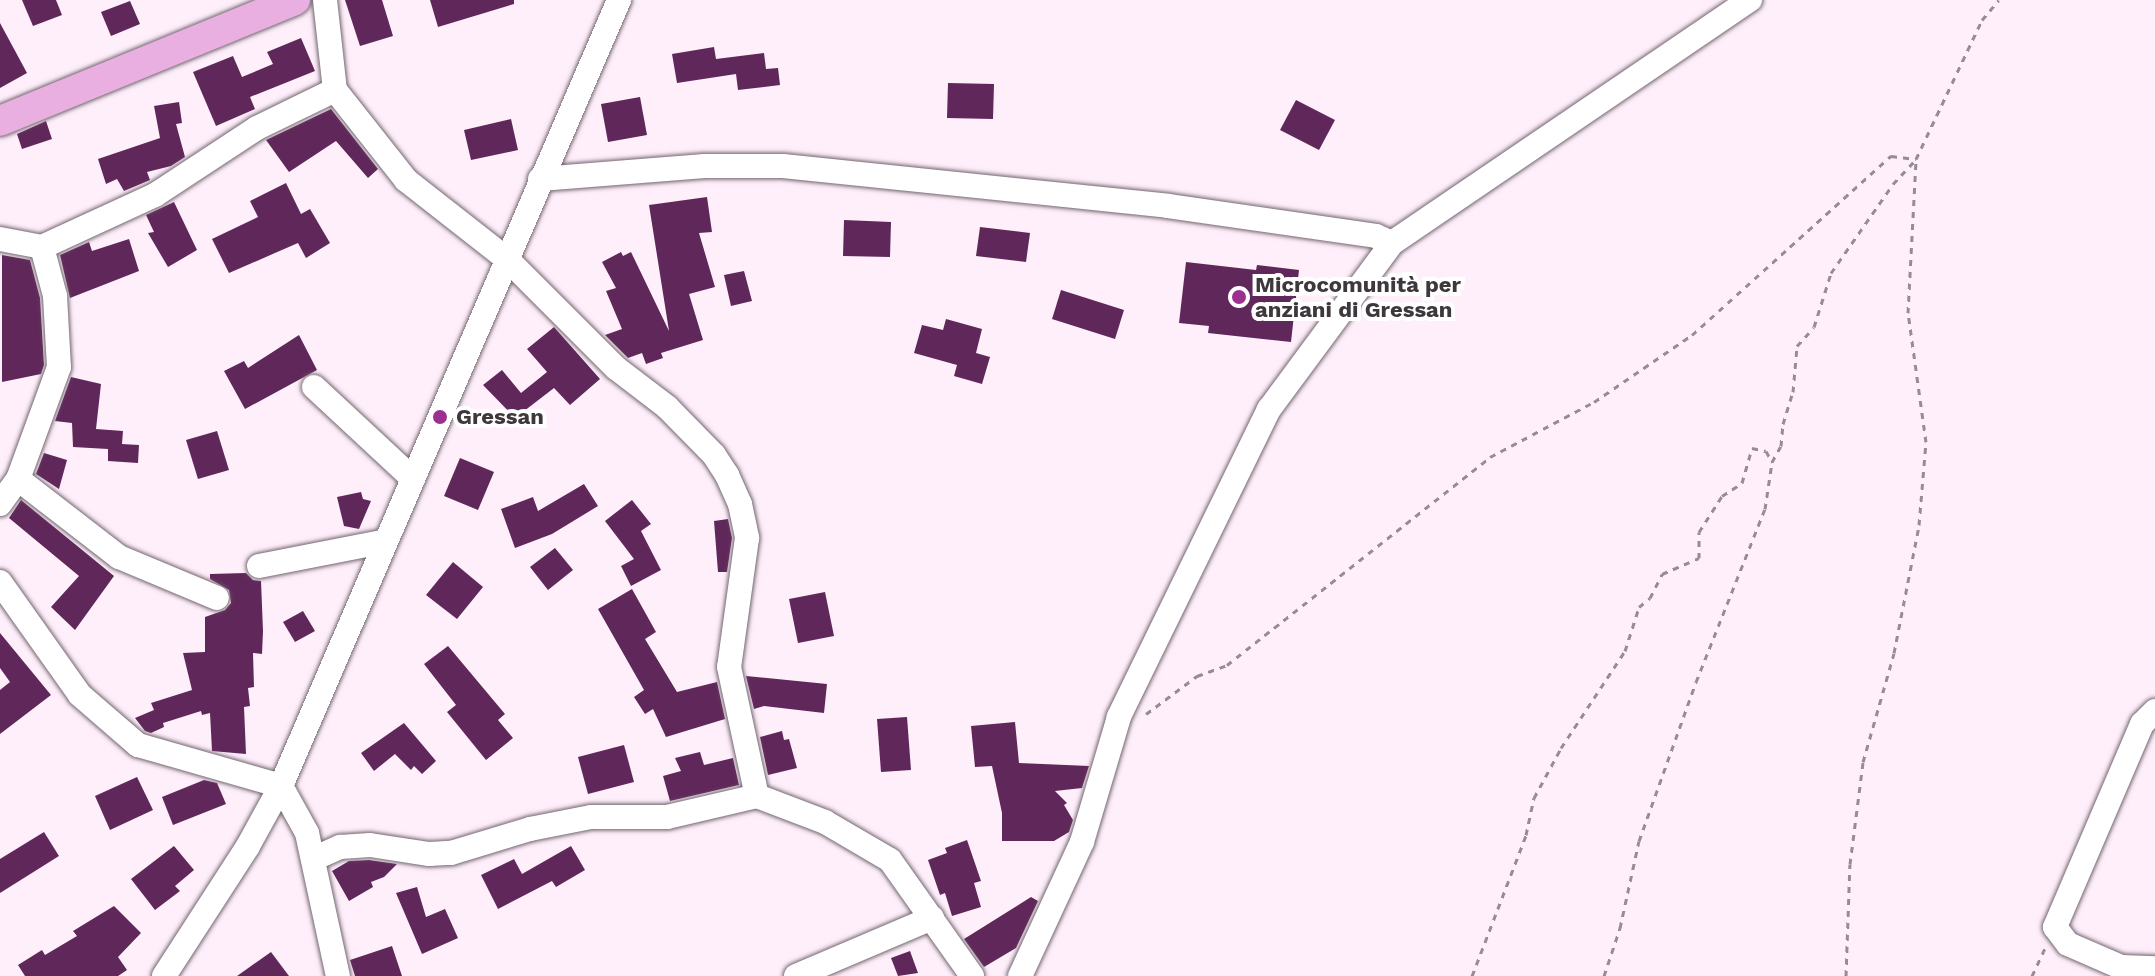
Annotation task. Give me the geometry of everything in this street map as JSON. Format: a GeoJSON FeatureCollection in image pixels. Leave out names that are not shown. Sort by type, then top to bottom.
{"type":"FeatureCollection","features":[{"type":"Feature","properties":{"kind":"main road"},"geometry":{"type":"LineString","coordinates":[[0,121],[295,0]]}},
{"type":"Feature","properties":{"kind":"street"},"geometry":{"type":"LineString","coordinates":[[325,0],[335,90],[406,180],[508,260],[616,368],[667,407],[714,455],[740,504],[747,538],[729,667],[757,796]]}},
{"type":"Feature","properties":{"kind":"street"},"geometry":{"type":"LineString","coordinates":[[164,976],[248,846],[281,786],[619,0]]}},
{"type":"Feature","properties":{"kind":"street"},"geometry":{"type":"LineString","coordinates":[[1020,976],[1082,842],[1119,717],[1269,409],[1392,243],[1750,0]]}},
{"type":"Feature","properties":{"kind":"street"},"geometry":{"type":"LineString","coordinates":[[0,239],[42,247],[155,195],[257,128],[335,90]]}},
{"type":"Feature","properties":{"kind":"street"},"geometry":{"type":"LineString","coordinates":[[540,179],[704,166],[783,166],[1168,206],[1376,236],[1392,243]]}},
{"type":"Feature","properties":{"kind":"street"},"geometry":{"type":"LineString","coordinates":[[0,504],[18,479],[59,367],[55,296],[42,247]]}},
{"type":"Feature","properties":{"kind":"street"},"geometry":{"type":"LineString","coordinates":[[314,387],[413,479]]}},
{"type":"Feature","properties":{"kind":"street"},"geometry":{"type":"LineString","coordinates":[[18,479],[119,557],[217,598]]}},
{"type":"Feature","properties":{"kind":"street"},"geometry":{"type":"LineString","coordinates":[[259,566],[386,541]]}},
{"type":"Feature","properties":{"kind":"street"},"geometry":{"type":"LineString","coordinates":[[0,582],[80,695],[138,745],[281,786],[307,833],[338,976]]}},
{"type":"Feature","properties":{"kind":"street"},"geometry":{"type":"LineString","coordinates":[[2155,711],[2142,724],[2055,927],[2068,944],[2121,967],[2155,968]]}},
{"type":"Feature","properties":{"kind":"street"},"geometry":{"type":"LineString","coordinates":[[313,859],[340,847],[370,845],[429,854],[451,853],[530,829],[591,817],[667,817],[757,796],[825,822],[890,860],[972,976]]}},
{"type":"Feature","properties":{"kind":"street"},"geometry":{"type":"LineString","coordinates":[[796,976],[932,918]]}},
{"type":"Feature","properties":{"kind":"path"},"geometry":{"type":"LineString","coordinates":[[1604,976],[1620,928],[1639,841],[1696,682],[1765,509],[1772,462],[1781,446],[1785,431],[1783,424],[1790,408],[1797,346],[1814,327],[1831,273],[1893,184],[1916,159],[1982,20],[1999,0]]}},
{"type":"Feature","properties":{"kind":"path"},"geometry":{"type":"LineString","coordinates":[[1136,722],[1197,676],[1227,665],[1490,457],[1594,402],[1692,335],[1891,156],[1916,159]]}},
{"type":"Feature","properties":{"kind":"path"},"geometry":{"type":"LineString","coordinates":[[1846,976],[1850,864],[1863,762],[1894,653],[1920,511],[1926,442],[1908,313],[1916,159]]}},
{"type":"Feature","properties":{"kind":"path"},"geometry":{"type":"LineString","coordinates":[[1472,976],[1526,835],[1534,798],[1561,748],[1625,651],[1639,607],[1650,598],[1662,574],[1699,558],[1699,532],[1722,496],[1742,483],[1747,454],[1752,448],[1766,451],[1772,462]]}},
{"type":"Feature","properties":{"kind":"path"},"geometry":{"type":"LineString","coordinates":[[2032,976],[2055,927]]}},
{"type":"Feature","properties":{"kind":"building"},"geometry":{"type":"Polygon","coordinates":[[[22,0],[56,0],[62,15],[33,26],[22,0]]]}},
{"type":"Feature","properties":{"kind":"building"},"geometry":{"type":"Polygon","coordinates":[[[345,0],[382,0],[393,36],[360,46],[345,0]]]}},
{"type":"Feature","properties":{"kind":"building"},"geometry":{"type":"Polygon","coordinates":[[[430,0],[514,0],[514,4],[438,27],[430,0]]]}},
{"type":"Feature","properties":{"kind":"building"},"geometry":{"type":"Polygon","coordinates":[[[130,1],[140,24],[111,36],[101,12],[130,1]]]}},
{"type":"Feature","properties":{"kind":"building"},"geometry":{"type":"Polygon","coordinates":[[[0,23],[27,73],[0,88],[0,23]]]}},
{"type":"Feature","properties":{"kind":"building"},"geometry":{"type":"Polygon","coordinates":[[[301,38],[315,71],[250,97],[255,109],[216,126],[193,72],[233,56],[242,77],[273,64],[267,52],[301,38]]]}},
{"type":"Feature","properties":{"kind":"building"},"geometry":{"type":"Polygon","coordinates":[[[714,47],[716,59],[764,53],[766,69],[778,68],[780,85],[738,90],[736,74],[677,83],[672,54],[714,47]]]}},
{"type":"Feature","properties":{"kind":"building"},"geometry":{"type":"Polygon","coordinates":[[[948,83],[994,84],[993,119],[947,118],[948,83]]]}},
{"type":"Feature","properties":{"kind":"building"},"geometry":{"type":"Polygon","coordinates":[[[640,97],[647,135],[608,142],[601,104],[640,97]]]}},
{"type":"Feature","properties":{"kind":"building"},"geometry":{"type":"Polygon","coordinates":[[[1296,100],[1335,120],[1319,150],[1280,130],[1296,100]]]}},
{"type":"Feature","properties":{"kind":"building"},"geometry":{"type":"Polygon","coordinates":[[[179,102],[182,123],[176,124],[185,157],[171,166],[147,172],[150,180],[124,191],[117,179],[106,184],[98,159],[160,138],[154,106],[179,102]]]}},
{"type":"Feature","properties":{"kind":"building"},"geometry":{"type":"Polygon","coordinates":[[[331,109],[378,169],[368,178],[336,141],[289,172],[266,140],[331,109]]]}},
{"type":"Feature","properties":{"kind":"building"},"geometry":{"type":"Polygon","coordinates":[[[511,119],[518,150],[471,160],[464,130],[511,119]]]}},
{"type":"Feature","properties":{"kind":"building"},"geometry":{"type":"Polygon","coordinates":[[[46,121],[52,139],[22,149],[17,134],[46,121]]]}},
{"type":"Feature","properties":{"kind":"building"},"geometry":{"type":"Polygon","coordinates":[[[286,183],[301,214],[310,209],[330,243],[306,258],[298,243],[229,273],[212,239],[258,217],[250,201],[286,183]]]}},
{"type":"Feature","properties":{"kind":"building"},"geometry":{"type":"Polygon","coordinates":[[[707,197],[712,232],[699,233],[715,287],[689,294],[703,340],[661,353],[663,358],[646,364],[642,353],[628,358],[605,335],[622,329],[606,291],[616,288],[602,262],[621,252],[623,256],[631,252],[669,331],[649,205],[707,197]]]}},
{"type":"Feature","properties":{"kind":"building"},"geometry":{"type":"Polygon","coordinates":[[[174,202],[197,250],[168,267],[148,233],[154,232],[146,215],[174,202]]]}},
{"type":"Feature","properties":{"kind":"building"},"geometry":{"type":"Polygon","coordinates":[[[844,220],[891,222],[890,257],[843,256],[844,220]]]}},
{"type":"Feature","properties":{"kind":"building"},"geometry":{"type":"Polygon","coordinates":[[[980,227],[1030,233],[1026,262],[976,256],[980,227]]]}},
{"type":"Feature","properties":{"kind":"building"},"geometry":{"type":"Polygon","coordinates":[[[129,239],[139,271],[70,298],[60,255],[89,242],[92,251],[129,239]]]}},
{"type":"Feature","properties":{"kind":"building"},"geometry":{"type":"Polygon","coordinates":[[[2,255],[30,260],[40,298],[44,365],[41,374],[2,382],[2,255]]]}},
{"type":"Feature","properties":{"kind":"building","name":"Microcomunità per anziani di Gressan"},"geometry":{"type":"Polygon","coordinates":[[[1186,262],[1256,270],[1257,265],[1299,270],[1291,342],[1208,333],[1209,326],[1179,323],[1186,262]]]}},
{"type":"Feature","properties":{"kind":"building"},"geometry":{"type":"Polygon","coordinates":[[[744,271],[752,301],[731,306],[724,275],[744,271]]]}},
{"type":"Feature","properties":{"kind":"building"},"geometry":{"type":"Polygon","coordinates":[[[1061,290],[1124,310],[1115,339],[1052,319],[1061,290]]]}},
{"type":"Feature","properties":{"kind":"building"},"geometry":{"type":"Polygon","coordinates":[[[946,319],[982,329],[976,353],[990,357],[982,384],[954,376],[957,365],[914,353],[922,325],[943,330],[946,319]]]}},
{"type":"Feature","properties":{"kind":"building"},"geometry":{"type":"Polygon","coordinates":[[[554,327],[600,379],[570,405],[554,388],[515,418],[483,385],[502,370],[521,393],[547,372],[527,349],[554,327]]]}},
{"type":"Feature","properties":{"kind":"building"},"geometry":{"type":"Polygon","coordinates":[[[299,335],[317,370],[245,409],[224,371],[244,361],[248,368],[299,335]]]}},
{"type":"Feature","properties":{"kind":"building"},"geometry":{"type":"Polygon","coordinates":[[[71,377],[101,384],[96,429],[123,431],[122,444],[139,445],[138,463],[108,461],[108,449],[73,447],[72,423],[55,421],[71,377]]]}},
{"type":"Feature","properties":{"kind":"building"},"geometry":{"type":"Polygon","coordinates":[[[217,431],[229,470],[198,479],[186,440],[217,431]]]}},
{"type":"Feature","properties":{"kind":"building"},"geometry":{"type":"Polygon","coordinates":[[[44,453],[67,460],[59,489],[36,474],[44,453]]]}},
{"type":"Feature","properties":{"kind":"building"},"geometry":{"type":"Polygon","coordinates":[[[460,458],[494,472],[478,510],[444,496],[460,458]]]}},
{"type":"Feature","properties":{"kind":"building"},"geometry":{"type":"Polygon","coordinates":[[[584,484],[598,506],[552,534],[515,548],[501,509],[533,497],[538,511],[584,484]]]}},
{"type":"Feature","properties":{"kind":"building"},"geometry":{"type":"Polygon","coordinates":[[[361,492],[363,499],[371,501],[359,529],[344,526],[337,497],[361,492]]]}},
{"type":"Feature","properties":{"kind":"building"},"geometry":{"type":"Polygon","coordinates":[[[21,500],[114,576],[75,630],[51,607],[79,576],[9,518],[21,500]]]}},
{"type":"Feature","properties":{"kind":"building"},"geometry":{"type":"Polygon","coordinates":[[[632,500],[651,524],[641,531],[661,570],[631,586],[621,566],[634,559],[605,521],[632,500]]]}},
{"type":"Feature","properties":{"kind":"building"},"geometry":{"type":"Polygon","coordinates":[[[728,519],[732,538],[727,572],[718,572],[714,521],[728,519]]]}},
{"type":"Feature","properties":{"kind":"building"},"geometry":{"type":"Polygon","coordinates":[[[555,548],[573,570],[548,590],[530,567],[555,548]]]}},
{"type":"Feature","properties":{"kind":"building"},"geometry":{"type":"Polygon","coordinates":[[[453,562],[483,587],[457,619],[426,595],[453,562]]]}},
{"type":"Feature","properties":{"kind":"building"},"geometry":{"type":"Polygon","coordinates":[[[246,573],[253,580],[261,581],[263,631],[262,654],[253,653],[254,687],[248,688],[250,706],[244,707],[246,754],[212,751],[210,713],[202,715],[201,711],[163,723],[164,727],[151,733],[145,731],[135,718],[154,710],[151,703],[192,690],[183,653],[205,652],[205,617],[225,610],[231,603],[229,590],[210,579],[210,574],[246,573]]]}},
{"type":"Feature","properties":{"kind":"building"},"geometry":{"type":"Polygon","coordinates":[[[632,589],[656,632],[645,639],[677,692],[717,682],[725,719],[666,737],[653,709],[645,714],[634,697],[644,690],[598,609],[632,589]]]}},
{"type":"Feature","properties":{"kind":"building"},"geometry":{"type":"Polygon","coordinates":[[[825,592],[834,636],[798,643],[789,599],[825,592]]]}},
{"type":"Feature","properties":{"kind":"building"},"geometry":{"type":"Polygon","coordinates":[[[303,611],[315,631],[295,642],[283,622],[303,611]]]}},
{"type":"Feature","properties":{"kind":"building"},"geometry":{"type":"Polygon","coordinates":[[[0,633],[51,695],[0,734],[0,690],[10,682],[0,668],[0,633]]]}},
{"type":"Feature","properties":{"kind":"building"},"geometry":{"type":"Polygon","coordinates":[[[448,646],[505,714],[498,720],[513,738],[486,760],[447,712],[456,705],[424,664],[448,646]]]}},
{"type":"Feature","properties":{"kind":"building"},"geometry":{"type":"Polygon","coordinates":[[[746,676],[827,684],[824,713],[764,706],[754,709],[746,676]]]}},
{"type":"Feature","properties":{"kind":"building"},"geometry":{"type":"Polygon","coordinates":[[[907,717],[911,770],[881,772],[877,719],[907,717]]]}},
{"type":"Feature","properties":{"kind":"building"},"geometry":{"type":"Polygon","coordinates":[[[1015,722],[1019,763],[1089,766],[1082,788],[1055,791],[1067,803],[1064,805],[1073,820],[1069,832],[1054,841],[1002,841],[1002,813],[992,766],[975,767],[971,726],[1015,722]]]}},
{"type":"Feature","properties":{"kind":"building"},"geometry":{"type":"Polygon","coordinates":[[[404,723],[436,761],[422,774],[414,766],[411,770],[395,754],[374,771],[361,753],[404,723]]]}},
{"type":"Feature","properties":{"kind":"building"},"geometry":{"type":"Polygon","coordinates":[[[782,731],[784,740],[789,739],[797,768],[768,775],[760,737],[782,731]]]}},
{"type":"Feature","properties":{"kind":"building"},"geometry":{"type":"Polygon","coordinates":[[[624,745],[634,782],[588,794],[578,757],[624,745]]]}},
{"type":"Feature","properties":{"kind":"building"},"geometry":{"type":"Polygon","coordinates":[[[700,752],[704,765],[733,758],[739,785],[670,801],[663,776],[681,771],[675,758],[700,752]]]}},
{"type":"Feature","properties":{"kind":"building"},"geometry":{"type":"Polygon","coordinates":[[[137,777],[153,810],[110,830],[95,796],[137,777]]]}},
{"type":"Feature","properties":{"kind":"building"},"geometry":{"type":"Polygon","coordinates":[[[204,780],[217,783],[226,804],[173,825],[162,797],[204,780]]]}},
{"type":"Feature","properties":{"kind":"building"},"geometry":{"type":"Polygon","coordinates":[[[44,832],[59,856],[0,893],[0,859],[44,832]]]}},
{"type":"Feature","properties":{"kind":"building"},"geometry":{"type":"Polygon","coordinates":[[[967,840],[981,881],[974,883],[981,907],[952,916],[945,893],[940,895],[928,860],[947,853],[945,848],[967,840]]]}},
{"type":"Feature","properties":{"kind":"building"},"geometry":{"type":"Polygon","coordinates":[[[174,846],[194,870],[175,886],[180,891],[155,910],[131,879],[174,846]]]}},
{"type":"Feature","properties":{"kind":"building"},"geometry":{"type":"Polygon","coordinates":[[[571,846],[585,870],[556,887],[552,881],[498,909],[481,875],[514,859],[522,874],[571,846]]]}},
{"type":"Feature","properties":{"kind":"building"},"geometry":{"type":"Polygon","coordinates":[[[349,861],[397,864],[384,877],[371,882],[373,887],[349,901],[332,871],[349,861]]]}},
{"type":"Feature","properties":{"kind":"building"},"geometry":{"type":"Polygon","coordinates":[[[417,887],[426,917],[445,909],[458,938],[422,954],[396,893],[417,887]]]}},
{"type":"Feature","properties":{"kind":"building"},"geometry":{"type":"Polygon","coordinates":[[[1031,897],[1038,901],[1016,948],[984,967],[964,939],[1031,897]]]}},
{"type":"Feature","properties":{"kind":"building"},"geometry":{"type":"Polygon","coordinates":[[[114,906],[141,933],[118,957],[127,970],[118,976],[25,976],[18,965],[42,950],[45,955],[77,936],[73,931],[114,906]]]}},
{"type":"Feature","properties":{"kind":"building"},"geometry":{"type":"Polygon","coordinates":[[[392,946],[402,976],[355,976],[350,960],[392,946]]]}},
{"type":"Feature","properties":{"kind":"building"},"geometry":{"type":"Polygon","coordinates":[[[910,951],[918,973],[898,976],[891,958],[910,951]]]}},
{"type":"Feature","properties":{"kind":"building"},"geometry":{"type":"Polygon","coordinates":[[[271,952],[289,976],[237,976],[271,952]]]}},
{"type":"Feature","properties":{"kind":"place","name":"Microcomunità per anziani di Gressan"},"geometry":{"type":"Point","coordinates":[1239,297]}},
{"type":"Feature","properties":{"kind":"place","name":"Gressan"},"geometry":{"type":"Point","coordinates":[440,417]}}]}
